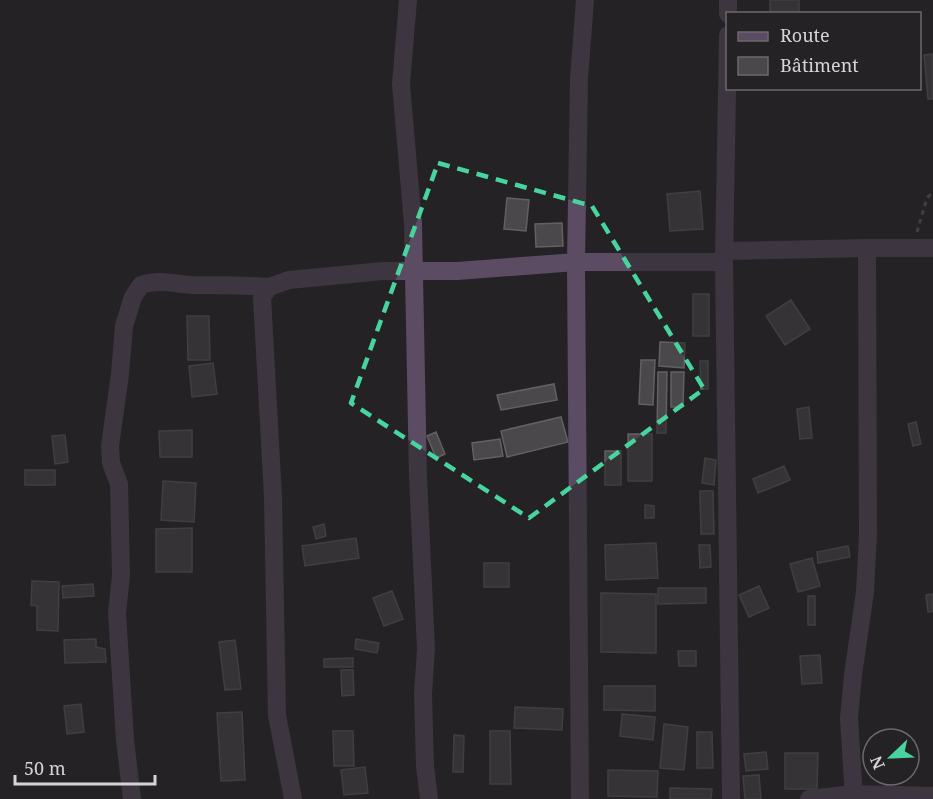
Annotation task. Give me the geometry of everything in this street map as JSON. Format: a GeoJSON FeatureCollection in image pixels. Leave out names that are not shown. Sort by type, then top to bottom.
{"type":"FeatureCollection","features":[{"type":"Feature","properties":{"kind":"street"},"geometry":{"type":"LineString","coordinates":[[408,0],[401,84],[411,182],[418,477],[422,520],[426,649],[423,694],[425,766],[429,799]]}},
{"type":"Feature","properties":{"kind":"street"},"geometry":{"type":"LineString","coordinates":[[580,799],[576,262],[579,79],[585,0]]}},
{"type":"Feature","properties":{"kind":"street"},"geometry":{"type":"LineString","coordinates":[[727,90],[725,257],[731,799]]}},
{"type":"Feature","properties":{"kind":"street"},"geometry":{"type":"LineString","coordinates":[[854,797],[849,718],[852,675],[866,592],[868,534],[867,248]]}},
{"type":"Feature","properties":{"kind":"street"},"geometry":{"type":"LineString","coordinates":[[132,799],[125,740],[117,613],[121,576],[119,484],[111,463],[110,446],[124,326],[133,297],[141,285],[154,281],[192,285],[270,287],[289,280],[383,271],[457,271],[576,262],[725,257],[867,248],[933,248]]}},
{"type":"Feature","properties":{"kind":"street"},"geometry":{"type":"LineString","coordinates":[[270,287],[262,297],[273,497],[277,715],[293,799]]}},
{"type":"Feature","properties":{"kind":"street"},"geometry":{"type":"LineString","coordinates":[[809,799],[933,796]]}},
{"type":"Feature","properties":{"kind":"path"},"geometry":{"type":"LineString","coordinates":[[912,248],[927,198],[933,192]]}},
{"type":"Feature","properties":{"kind":"highlighted area"},"geometry":{"type":"Polygon","coordinates":[[[438,163],[592,206],[704,389],[529,518],[351,403],[438,163]]]}},
{"type":"Feature","properties":{"kind":"building"},"geometry":{"type":"Polygon","coordinates":[[[770,0],[799,0],[799,12],[770,12],[770,0]]]}},
{"type":"Feature","properties":{"kind":"building"},"geometry":{"type":"Polygon","coordinates":[[[933,54],[933,99],[928,99],[924,55],[933,54]]]}},
{"type":"Feature","properties":{"kind":"building"},"geometry":{"type":"Polygon","coordinates":[[[700,191],[703,229],[670,231],[667,194],[700,191]]]}},
{"type":"Feature","properties":{"kind":"building"},"geometry":{"type":"Polygon","coordinates":[[[507,198],[529,200],[526,231],[504,229],[507,198]]]}},
{"type":"Feature","properties":{"kind":"building"},"geometry":{"type":"Polygon","coordinates":[[[562,223],[563,246],[536,247],[535,224],[562,223]]]}},
{"type":"Feature","properties":{"kind":"building"},"geometry":{"type":"Polygon","coordinates":[[[693,294],[709,294],[709,336],[693,336],[693,294]]]}},
{"type":"Feature","properties":{"kind":"building"},"geometry":{"type":"Polygon","coordinates":[[[791,300],[810,329],[785,345],[766,316],[791,300]]]}},
{"type":"Feature","properties":{"kind":"building"},"geometry":{"type":"Polygon","coordinates":[[[187,316],[209,316],[210,360],[188,360],[187,316]]]}},
{"type":"Feature","properties":{"kind":"building"},"geometry":{"type":"Polygon","coordinates":[[[660,342],[685,343],[684,368],[659,366],[660,342]]]}},
{"type":"Feature","properties":{"kind":"building"},"geometry":{"type":"Polygon","coordinates":[[[641,360],[655,360],[653,405],[639,404],[641,360]]]}},
{"type":"Feature","properties":{"kind":"building"},"geometry":{"type":"Polygon","coordinates":[[[700,361],[708,361],[708,389],[701,389],[700,361]]]}},
{"type":"Feature","properties":{"kind":"building"},"geometry":{"type":"Polygon","coordinates":[[[213,363],[217,394],[192,397],[189,366],[213,363]]]}},
{"type":"Feature","properties":{"kind":"building"},"geometry":{"type":"Polygon","coordinates":[[[658,372],[667,372],[666,433],[657,433],[658,372]]]}},
{"type":"Feature","properties":{"kind":"building"},"geometry":{"type":"Polygon","coordinates":[[[671,372],[684,372],[683,407],[671,407],[671,372]]]}},
{"type":"Feature","properties":{"kind":"building"},"geometry":{"type":"Polygon","coordinates":[[[554,384],[557,400],[501,410],[497,395],[554,384]]]}},
{"type":"Feature","properties":{"kind":"building"},"geometry":{"type":"Polygon","coordinates":[[[809,407],[812,438],[800,439],[797,409],[809,407]]]}},
{"type":"Feature","properties":{"kind":"building"},"geometry":{"type":"Polygon","coordinates":[[[561,417],[568,442],[507,457],[501,431],[561,417]]]}},
{"type":"Feature","properties":{"kind":"building"},"geometry":{"type":"Polygon","coordinates":[[[916,422],[921,444],[913,446],[908,424],[916,422]]]}},
{"type":"Feature","properties":{"kind":"building"},"geometry":{"type":"Polygon","coordinates":[[[192,430],[192,457],[160,457],[159,431],[192,430]]]}},
{"type":"Feature","properties":{"kind":"building"},"geometry":{"type":"Polygon","coordinates":[[[436,432],[445,454],[436,458],[427,436],[436,432]]]}},
{"type":"Feature","properties":{"kind":"building"},"geometry":{"type":"Polygon","coordinates":[[[628,434],[652,434],[652,481],[628,481],[628,434]]]}},
{"type":"Feature","properties":{"kind":"building"},"geometry":{"type":"Polygon","coordinates":[[[65,435],[68,462],[55,464],[52,436],[65,435]]]}},
{"type":"Feature","properties":{"kind":"building"},"geometry":{"type":"Polygon","coordinates":[[[500,439],[503,456],[474,460],[472,443],[500,439]]]}},
{"type":"Feature","properties":{"kind":"building"},"geometry":{"type":"Polygon","coordinates":[[[605,451],[621,451],[621,485],[605,485],[605,451]]]}},
{"type":"Feature","properties":{"kind":"building"},"geometry":{"type":"Polygon","coordinates":[[[705,458],[716,460],[714,485],[702,483],[705,458]]]}},
{"type":"Feature","properties":{"kind":"building"},"geometry":{"type":"Polygon","coordinates":[[[784,466],[790,480],[758,493],[753,479],[784,466]]]}},
{"type":"Feature","properties":{"kind":"building"},"geometry":{"type":"Polygon","coordinates":[[[25,470],[55,470],[55,485],[25,485],[25,470]]]}},
{"type":"Feature","properties":{"kind":"building"},"geometry":{"type":"Polygon","coordinates":[[[163,481],[196,483],[194,522],[161,520],[163,481]]]}},
{"type":"Feature","properties":{"kind":"building"},"geometry":{"type":"Polygon","coordinates":[[[700,491],[713,491],[714,534],[701,534],[700,491]]]}},
{"type":"Feature","properties":{"kind":"building"},"geometry":{"type":"Polygon","coordinates":[[[645,505],[654,506],[654,518],[645,518],[645,505]]]}},
{"type":"Feature","properties":{"kind":"building"},"geometry":{"type":"Polygon","coordinates":[[[324,524],[326,536],[316,539],[313,527],[324,524]]]}},
{"type":"Feature","properties":{"kind":"building"},"geometry":{"type":"Polygon","coordinates":[[[192,528],[192,572],[156,572],[156,529],[192,528]]]}},
{"type":"Feature","properties":{"kind":"building"},"geometry":{"type":"Polygon","coordinates":[[[356,538],[359,558],[305,566],[302,546],[356,538]]]}},
{"type":"Feature","properties":{"kind":"building"},"geometry":{"type":"Polygon","coordinates":[[[656,543],[658,578],[606,580],[605,545],[656,543]]]}},
{"type":"Feature","properties":{"kind":"building"},"geometry":{"type":"Polygon","coordinates":[[[699,545],[710,545],[711,567],[700,568],[699,545]]]}},
{"type":"Feature","properties":{"kind":"building"},"geometry":{"type":"Polygon","coordinates":[[[848,546],[850,557],[818,563],[817,552],[848,546]]]}},
{"type":"Feature","properties":{"kind":"building"},"geometry":{"type":"Polygon","coordinates":[[[812,558],[820,586],[798,592],[790,564],[812,558]]]}},
{"type":"Feature","properties":{"kind":"building"},"geometry":{"type":"Polygon","coordinates":[[[484,563],[509,563],[509,587],[484,587],[484,563]]]}},
{"type":"Feature","properties":{"kind":"building"},"geometry":{"type":"Polygon","coordinates":[[[32,581],[59,582],[58,631],[37,630],[37,606],[31,605],[32,581]]]}},
{"type":"Feature","properties":{"kind":"building"},"geometry":{"type":"Polygon","coordinates":[[[93,584],[94,596],[63,598],[62,586],[93,584]]]}},
{"type":"Feature","properties":{"kind":"building"},"geometry":{"type":"Polygon","coordinates":[[[759,586],[769,608],[749,617],[739,595],[759,586]]]}},
{"type":"Feature","properties":{"kind":"building"},"geometry":{"type":"Polygon","coordinates":[[[658,588],[706,588],[706,603],[658,604],[658,588]]]}},
{"type":"Feature","properties":{"kind":"building"},"geometry":{"type":"Polygon","coordinates":[[[392,591],[403,619],[384,626],[373,598],[392,591]]]}},
{"type":"Feature","properties":{"kind":"building"},"geometry":{"type":"Polygon","coordinates":[[[601,593],[656,594],[656,653],[601,652],[601,593]]]}},
{"type":"Feature","properties":{"kind":"building"},"geometry":{"type":"Polygon","coordinates":[[[933,594],[933,611],[928,612],[926,595],[933,594]]]}},
{"type":"Feature","properties":{"kind":"building"},"geometry":{"type":"Polygon","coordinates":[[[808,596],[815,596],[815,625],[808,625],[808,596]]]}},
{"type":"Feature","properties":{"kind":"building"},"geometry":{"type":"Polygon","coordinates":[[[96,639],[96,647],[105,649],[106,662],[65,663],[64,640],[96,639]]]}},
{"type":"Feature","properties":{"kind":"building"},"geometry":{"type":"Polygon","coordinates":[[[356,639],[379,643],[377,653],[355,649],[356,639]]]}},
{"type":"Feature","properties":{"kind":"building"},"geometry":{"type":"Polygon","coordinates":[[[235,640],[241,689],[225,690],[219,642],[235,640]]]}},
{"type":"Feature","properties":{"kind":"building"},"geometry":{"type":"Polygon","coordinates":[[[678,651],[696,651],[696,666],[679,666],[678,651]]]}},
{"type":"Feature","properties":{"kind":"building"},"geometry":{"type":"Polygon","coordinates":[[[820,655],[822,683],[802,684],[800,656],[820,655]]]}},
{"type":"Feature","properties":{"kind":"building"},"geometry":{"type":"Polygon","coordinates":[[[353,658],[353,667],[324,667],[324,659],[353,658]]]}},
{"type":"Feature","properties":{"kind":"building"},"geometry":{"type":"Polygon","coordinates":[[[341,670],[353,670],[354,695],[342,696],[341,670]]]}},
{"type":"Feature","properties":{"kind":"building"},"geometry":{"type":"Polygon","coordinates":[[[604,686],[655,686],[655,711],[604,710],[604,686]]]}},
{"type":"Feature","properties":{"kind":"building"},"geometry":{"type":"Polygon","coordinates":[[[81,704],[84,732],[67,734],[64,706],[81,704]]]}},
{"type":"Feature","properties":{"kind":"building"},"geometry":{"type":"Polygon","coordinates":[[[515,707],[563,709],[562,730],[514,728],[515,707]]]}},
{"type":"Feature","properties":{"kind":"building"},"geometry":{"type":"Polygon","coordinates":[[[242,712],[245,780],[221,781],[217,713],[242,712]]]}},
{"type":"Feature","properties":{"kind":"building"},"geometry":{"type":"Polygon","coordinates":[[[622,714],[655,717],[653,740],[620,736],[622,714]]]}},
{"type":"Feature","properties":{"kind":"building"},"geometry":{"type":"Polygon","coordinates":[[[664,724],[688,727],[684,770],[660,768],[664,724]]]}},
{"type":"Feature","properties":{"kind":"building"},"geometry":{"type":"Polygon","coordinates":[[[333,731],[353,731],[354,766],[334,766],[333,731]]]}},
{"type":"Feature","properties":{"kind":"building"},"geometry":{"type":"Polygon","coordinates":[[[490,731],[510,731],[511,784],[490,784],[490,731]]]}},
{"type":"Feature","properties":{"kind":"building"},"geometry":{"type":"Polygon","coordinates":[[[697,732],[712,732],[713,768],[697,768],[697,732]]]}},
{"type":"Feature","properties":{"kind":"building"},"geometry":{"type":"Polygon","coordinates":[[[454,735],[464,736],[463,772],[453,772],[454,735]]]}},
{"type":"Feature","properties":{"kind":"building"},"geometry":{"type":"Polygon","coordinates":[[[766,752],[768,769],[746,771],[744,754],[766,752]]]}},
{"type":"Feature","properties":{"kind":"building"},"geometry":{"type":"Polygon","coordinates":[[[785,753],[818,753],[817,789],[785,789],[785,753]]]}},
{"type":"Feature","properties":{"kind":"building"},"geometry":{"type":"Polygon","coordinates":[[[365,767],[368,793],[344,795],[341,770],[365,767]]]}},
{"type":"Feature","properties":{"kind":"building"},"geometry":{"type":"Polygon","coordinates":[[[608,770],[658,771],[657,797],[608,796],[608,770]]]}},
{"type":"Feature","properties":{"kind":"building"},"geometry":{"type":"Polygon","coordinates":[[[759,775],[761,799],[745,799],[743,776],[759,775]]]}},
{"type":"Feature","properties":{"kind":"building"},"geometry":{"type":"Polygon","coordinates":[[[670,788],[712,789],[711,799],[670,799],[670,788]]]}}]}
